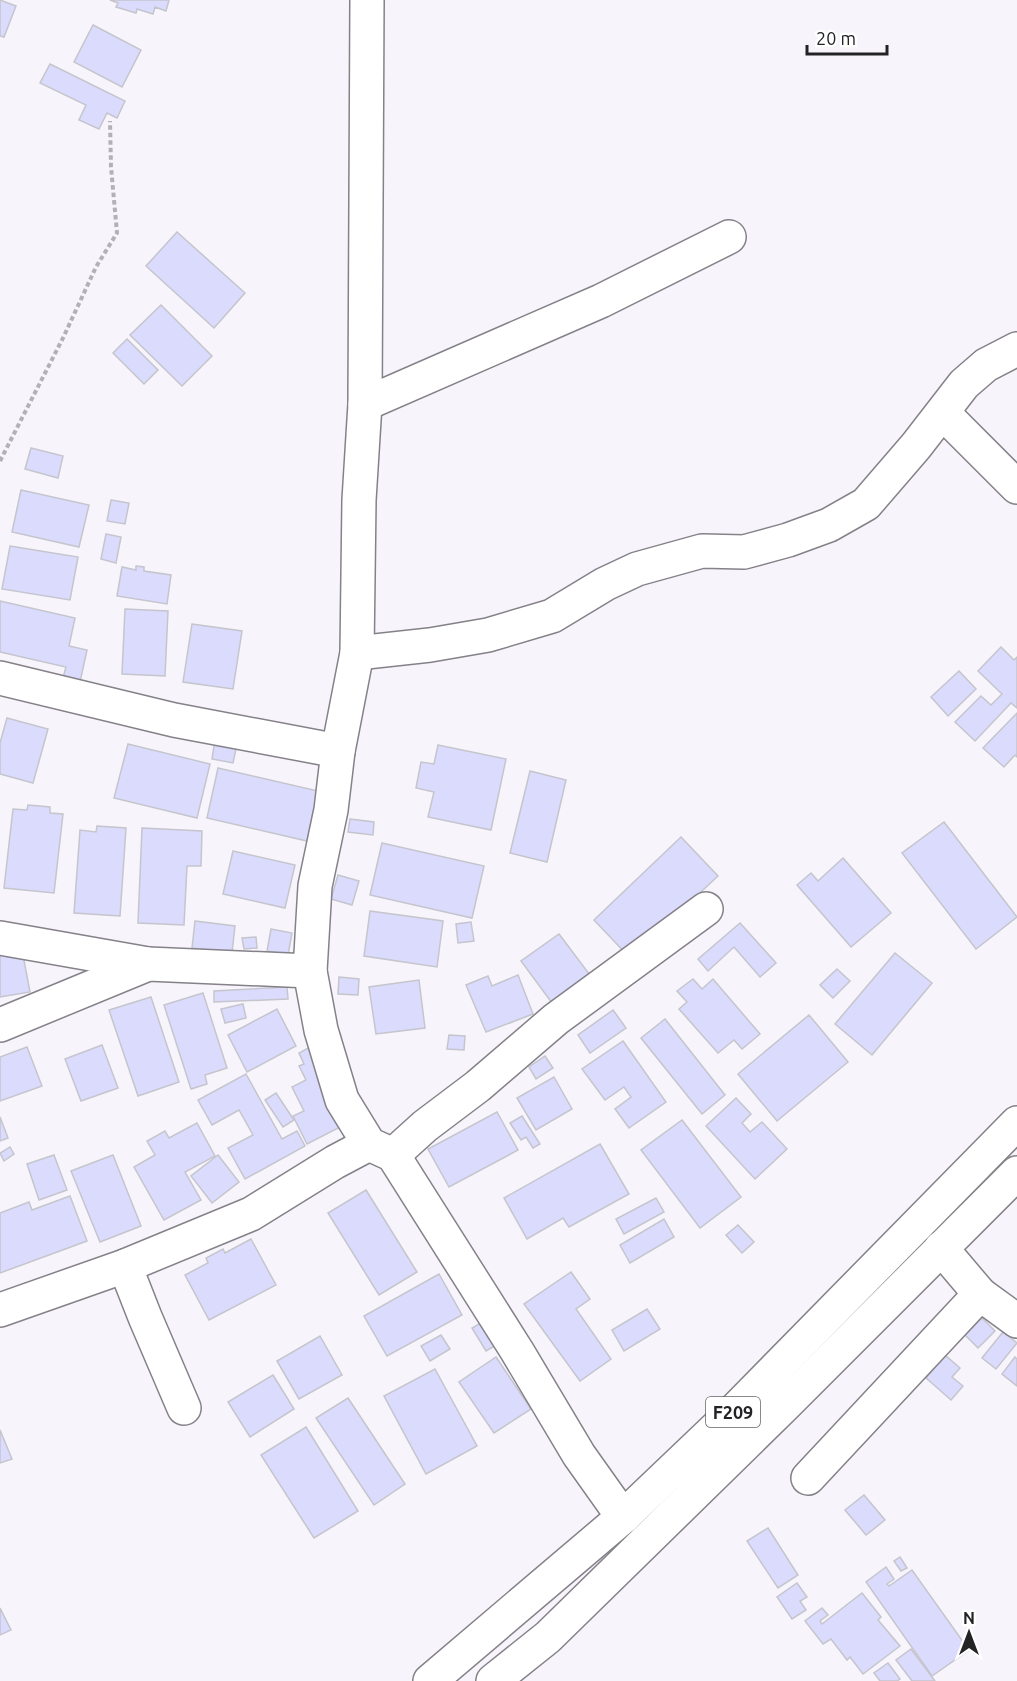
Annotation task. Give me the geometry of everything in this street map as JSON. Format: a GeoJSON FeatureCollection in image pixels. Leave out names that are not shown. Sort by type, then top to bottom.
{"type":"FeatureCollection","features":[{"type":"Feature","properties":{"kind":"street"},"geometry":{"type":"LineString","coordinates":[[367,0],[365,404],[359,500],[357,654],[338,752],[331,810],[315,886],[310,970],[321,1030],[342,1100],[381,1149],[516,1351],[579,1455],[623,1517]]}},
{"type":"Feature","properties":{"kind":"street"},"geometry":{"type":"LineString","coordinates":[[365,404],[601,301],[729,237]]}},
{"type":"Feature","properties":{"kind":"street"},"geometry":{"type":"LineString","coordinates":[[357,654],[488,635],[552,616],[605,584],[637,569],[702,551],[744,552],[788,540],[829,525],[866,504],[943,413],[964,384],[986,365],[1017,349]]}},
{"type":"Feature","properties":{"kind":"street"},"geometry":{"type":"LineString","coordinates":[[943,413],[1017,487]]}},
{"type":"Feature","properties":{"kind":"street"},"geometry":{"type":"LineString","coordinates":[[0,678],[174,720],[338,752]]}},
{"type":"Feature","properties":{"kind":"street"},"geometry":{"type":"LineString","coordinates":[[0,1310],[125,1266],[251,1214],[335,1162],[381,1149],[425,1126],[478,1086],[556,1019],[706,909]]}},
{"type":"Feature","properties":{"kind":"street"},"geometry":{"type":"LineString","coordinates":[[0,938],[148,964],[310,970]]}},
{"type":"Feature","properties":{"kind":"street"},"geometry":{"type":"LineString","coordinates":[[0,1025],[148,964]]}},
{"type":"Feature","properties":{"kind":"street","name":"F209"},"geometry":{"type":"LineString","coordinates":[[430,1681],[623,1517],[731,1414],[1017,1123]]}},
{"type":"Feature","properties":{"kind":"street","name":"F209"},"geometry":{"type":"LineString","coordinates":[[493,1681],[548,1637],[1017,1173]]}},
{"type":"Feature","properties":{"kind":"street"},"geometry":{"type":"LineString","coordinates":[[941,1248],[980,1294],[1017,1321]]}},
{"type":"Feature","properties":{"kind":"street"},"geometry":{"type":"LineString","coordinates":[[125,1266],[184,1408]]}},
{"type":"Feature","properties":{"kind":"street"},"geometry":{"type":"LineString","coordinates":[[808,1478],[980,1294]]}},
{"type":"Feature","properties":{"kind":"path"},"geometry":{"type":"LineString","coordinates":[[0,461],[63,338],[96,267],[117,233],[111,167],[110,121]]}},
{"type":"Feature","properties":{"kind":"building"},"geometry":{"type":"Polygon","coordinates":[[[0,0],[16,6],[4,37],[0,36],[0,0]]]}},
{"type":"Feature","properties":{"kind":"building"},"geometry":{"type":"Polygon","coordinates":[[[110,0],[169,0],[166,11],[155,7],[153,14],[137,9],[136,13],[116,7],[118,3],[110,0]]]}},
{"type":"Feature","properties":{"kind":"building"},"geometry":{"type":"Polygon","coordinates":[[[93,25],[141,50],[122,87],[74,62],[93,25]]]}},
{"type":"Feature","properties":{"kind":"building"},"geometry":{"type":"Polygon","coordinates":[[[50,64],[125,101],[117,118],[107,113],[99,129],[79,120],[86,105],[40,83],[50,64]]]}},
{"type":"Feature","properties":{"kind":"building"},"geometry":{"type":"Polygon","coordinates":[[[177,232],[245,293],[214,328],[146,266],[177,232]]]}},
{"type":"Feature","properties":{"kind":"building"},"geometry":{"type":"Polygon","coordinates":[[[161,305],[212,356],[182,386],[130,335],[161,305]]]}},
{"type":"Feature","properties":{"kind":"building"},"geometry":{"type":"Polygon","coordinates":[[[127,339],[158,370],[144,384],[113,353],[127,339]]]}},
{"type":"Feature","properties":{"kind":"building"},"geometry":{"type":"Polygon","coordinates":[[[31,448],[63,456],[58,478],[25,469],[31,448]]]}},
{"type":"Feature","properties":{"kind":"building"},"geometry":{"type":"Polygon","coordinates":[[[21,490],[89,505],[79,547],[12,532],[21,490]]]}},
{"type":"Feature","properties":{"kind":"building"},"geometry":{"type":"Polygon","coordinates":[[[111,500],[129,503],[125,524],[107,521],[111,500]]]}},
{"type":"Feature","properties":{"kind":"building"},"geometry":{"type":"Polygon","coordinates":[[[106,534],[121,537],[116,563],[101,559],[106,534]]]}},
{"type":"Feature","properties":{"kind":"building"},"geometry":{"type":"Polygon","coordinates":[[[10,546],[78,557],[70,600],[2,589],[10,546]]]}},
{"type":"Feature","properties":{"kind":"building"},"geometry":{"type":"Polygon","coordinates":[[[136,566],[144,567],[144,571],[171,575],[167,604],[117,596],[122,567],[136,570],[136,566]]]}},
{"type":"Feature","properties":{"kind":"building"},"geometry":{"type":"Polygon","coordinates":[[[0,601],[75,618],[69,646],[87,650],[80,682],[63,678],[66,667],[0,652],[0,601]]]}},
{"type":"Feature","properties":{"kind":"building"},"geometry":{"type":"Polygon","coordinates":[[[125,609],[168,611],[165,676],[122,674],[125,609]]]}},
{"type":"Feature","properties":{"kind":"building"},"geometry":{"type":"Polygon","coordinates":[[[192,624],[242,631],[233,689],[183,682],[192,624]]]}},
{"type":"Feature","properties":{"kind":"building"},"geometry":{"type":"Polygon","coordinates":[[[1001,647],[1014,660],[1017,657],[1017,708],[1011,703],[975,741],[955,722],[981,696],[991,705],[1002,694],[978,671],[1001,647]]]}},
{"type":"Feature","properties":{"kind":"building"},"geometry":{"type":"Polygon","coordinates":[[[959,671],[976,689],[948,716],[931,697],[959,671]]]}},
{"type":"Feature","properties":{"kind":"building"},"geometry":{"type":"Polygon","coordinates":[[[1017,713],[1017,757],[1015,755],[1004,767],[983,748],[1017,713]]]}},
{"type":"Feature","properties":{"kind":"building"},"geometry":{"type":"Polygon","coordinates":[[[7,718],[48,729],[33,783],[0,774],[0,743],[7,718]]]}},
{"type":"Feature","properties":{"kind":"building"},"geometry":{"type":"Polygon","coordinates":[[[215,740],[237,744],[233,763],[212,759],[215,740]]]}},
{"type":"Feature","properties":{"kind":"building"},"geometry":{"type":"Polygon","coordinates":[[[128,744],[210,764],[197,818],[114,798],[128,744]]]}},
{"type":"Feature","properties":{"kind":"building"},"geometry":{"type":"Polygon","coordinates":[[[438,745],[506,759],[491,830],[428,817],[434,792],[416,788],[421,762],[434,764],[438,745]]]}},
{"type":"Feature","properties":{"kind":"building"},"geometry":{"type":"Polygon","coordinates":[[[218,768],[318,791],[307,841],[207,818],[218,768]]]}},
{"type":"Feature","properties":{"kind":"building"},"geometry":{"type":"Polygon","coordinates":[[[530,771],[566,780],[547,862],[510,853],[530,771]]]}},
{"type":"Feature","properties":{"kind":"building"},"geometry":{"type":"Polygon","coordinates":[[[28,805],[50,807],[50,813],[63,814],[54,893],[4,888],[13,809],[27,810],[28,805]]]}},
{"type":"Feature","properties":{"kind":"building"},"geometry":{"type":"Polygon","coordinates":[[[350,819],[374,822],[373,835],[348,832],[350,819]]]}},
{"type":"Feature","properties":{"kind":"building"},"geometry":{"type":"Polygon","coordinates":[[[944,822],[1017,917],[976,949],[902,853],[944,822]]]}},
{"type":"Feature","properties":{"kind":"building"},"geometry":{"type":"Polygon","coordinates":[[[97,826],[126,828],[120,916],[74,913],[80,830],[96,832],[97,826]]]}},
{"type":"Feature","properties":{"kind":"building"},"geometry":{"type":"Polygon","coordinates":[[[142,828],[202,831],[201,866],[187,866],[184,925],[138,923],[142,828]]]}},
{"type":"Feature","properties":{"kind":"building"},"geometry":{"type":"Polygon","coordinates":[[[681,837],[718,876],[630,958],[594,920],[681,837]]]}},
{"type":"Feature","properties":{"kind":"building"},"geometry":{"type":"Polygon","coordinates":[[[382,843],[484,866],[472,918],[370,895],[382,843]]]}},
{"type":"Feature","properties":{"kind":"building"},"geometry":{"type":"Polygon","coordinates":[[[233,851],[295,865],[285,908],[223,894],[233,851]]]}},
{"type":"Feature","properties":{"kind":"building"},"geometry":{"type":"Polygon","coordinates":[[[843,858],[891,913],[851,947],[797,885],[811,873],[818,881],[843,858]]]}},
{"type":"Feature","properties":{"kind":"building"},"geometry":{"type":"Polygon","coordinates":[[[338,875],[359,881],[352,905],[331,899],[338,875]]]}},
{"type":"Feature","properties":{"kind":"building"},"geometry":{"type":"Polygon","coordinates":[[[370,911],[443,921],[437,967],[364,956],[370,911]]]}},
{"type":"Feature","properties":{"kind":"building"},"geometry":{"type":"Polygon","coordinates":[[[195,921],[235,926],[232,953],[192,948],[195,921]]]}},
{"type":"Feature","properties":{"kind":"building"},"geometry":{"type":"Polygon","coordinates":[[[471,922],[474,941],[458,943],[456,924],[471,922]]]}},
{"type":"Feature","properties":{"kind":"building"},"geometry":{"type":"Polygon","coordinates":[[[740,923],[776,963],[760,977],[734,947],[708,971],[698,959],[740,923]]]}},
{"type":"Feature","properties":{"kind":"building"},"geometry":{"type":"Polygon","coordinates":[[[271,929],[292,933],[288,955],[267,951],[271,929]]]}},
{"type":"Feature","properties":{"kind":"building"},"geometry":{"type":"Polygon","coordinates":[[[559,934],[590,975],[552,1003],[521,961],[559,934]]]}},
{"type":"Feature","properties":{"kind":"building"},"geometry":{"type":"Polygon","coordinates":[[[256,937],[257,948],[244,949],[242,938],[256,937]]]}},
{"type":"Feature","properties":{"kind":"building"},"geometry":{"type":"Polygon","coordinates":[[[8,947],[9,957],[23,955],[30,992],[0,997],[0,949],[8,947]]]}},
{"type":"Feature","properties":{"kind":"building"},"geometry":{"type":"Polygon","coordinates":[[[895,953],[932,983],[872,1055],[835,1024],[895,953]]]}},
{"type":"Feature","properties":{"kind":"building"},"geometry":{"type":"Polygon","coordinates":[[[837,969],[850,981],[833,998],[820,985],[837,969]]]}},
{"type":"Feature","properties":{"kind":"building"},"geometry":{"type":"Polygon","coordinates":[[[518,975],[533,1014],[486,1032],[466,985],[488,976],[492,986],[518,975]]]}},
{"type":"Feature","properties":{"kind":"building"},"geometry":{"type":"Polygon","coordinates":[[[339,977],[359,979],[358,995],[338,994],[339,977]]]}},
{"type":"Feature","properties":{"kind":"building"},"geometry":{"type":"Polygon","coordinates":[[[693,979],[702,989],[713,979],[760,1034],[742,1049],[734,1040],[718,1053],[679,1009],[687,1002],[677,991],[693,979]]]}},
{"type":"Feature","properties":{"kind":"building"},"geometry":{"type":"Polygon","coordinates":[[[419,980],[425,1028],[376,1034],[369,987],[419,980]]]}},
{"type":"Feature","properties":{"kind":"building"},"geometry":{"type":"Polygon","coordinates":[[[287,987],[288,999],[214,1002],[214,991],[287,987]]]}},
{"type":"Feature","properties":{"kind":"building"},"geometry":{"type":"Polygon","coordinates":[[[203,993],[227,1068],[205,1075],[207,1084],[191,1089],[164,1005],[203,993]]]}},
{"type":"Feature","properties":{"kind":"building"},"geometry":{"type":"Polygon","coordinates":[[[151,997],[179,1082],[138,1096],[109,1010],[151,997]]]}},
{"type":"Feature","properties":{"kind":"building"},"geometry":{"type":"Polygon","coordinates":[[[243,1004],[246,1018],[225,1023],[221,1009],[243,1004]]]}},
{"type":"Feature","properties":{"kind":"building"},"geometry":{"type":"Polygon","coordinates":[[[277,1009],[296,1046],[247,1072],[228,1035],[277,1009]]]}},
{"type":"Feature","properties":{"kind":"building"},"geometry":{"type":"Polygon","coordinates":[[[613,1010],[626,1028],[590,1053],[578,1035],[613,1010]]]}},
{"type":"Feature","properties":{"kind":"building"},"geometry":{"type":"Polygon","coordinates":[[[809,1015],[848,1062],[777,1121],[738,1074],[809,1015]]]}},
{"type":"Feature","properties":{"kind":"building"},"geometry":{"type":"Polygon","coordinates":[[[665,1019],[725,1095],[702,1114],[641,1038],[665,1019]]]}},
{"type":"Feature","properties":{"kind":"building"},"geometry":{"type":"Polygon","coordinates":[[[449,1035],[465,1036],[464,1050],[447,1049],[449,1035]]]}},
{"type":"Feature","properties":{"kind":"building"},"geometry":{"type":"Polygon","coordinates":[[[623,1041],[666,1102],[629,1128],[615,1109],[631,1097],[624,1087],[605,1100],[582,1069],[623,1041]]]}},
{"type":"Feature","properties":{"kind":"building"},"geometry":{"type":"Polygon","coordinates":[[[102,1045],[118,1088],[81,1101],[65,1059],[102,1045]]]}},
{"type":"Feature","properties":{"kind":"building"},"geometry":{"type":"Polygon","coordinates":[[[312,1046],[350,1122],[307,1144],[293,1116],[304,1111],[292,1087],[306,1080],[299,1066],[304,1064],[299,1053],[312,1046]]]}},
{"type":"Feature","properties":{"kind":"building"},"geometry":{"type":"Polygon","coordinates":[[[27,1047],[42,1086],[0,1101],[0,1057],[27,1047]]]}},
{"type":"Feature","properties":{"kind":"building"},"geometry":{"type":"Polygon","coordinates":[[[545,1056],[553,1068],[536,1079],[529,1067],[545,1056]]]}},
{"type":"Feature","properties":{"kind":"building"},"geometry":{"type":"Polygon","coordinates":[[[246,1074],[282,1139],[297,1131],[305,1146],[245,1179],[228,1148],[253,1135],[239,1110],[212,1125],[198,1100],[246,1074]]]}},
{"type":"Feature","properties":{"kind":"building"},"geometry":{"type":"Polygon","coordinates":[[[554,1077],[572,1109],[536,1130],[517,1098],[554,1077]]]}},
{"type":"Feature","properties":{"kind":"building"},"geometry":{"type":"Polygon","coordinates":[[[276,1093],[294,1120],[283,1127],[265,1100],[276,1093]]]}},
{"type":"Feature","properties":{"kind":"building"},"geometry":{"type":"Polygon","coordinates":[[[736,1098],[751,1114],[742,1123],[750,1132],[762,1122],[787,1149],[755,1179],[706,1126],[736,1098]]]}},
{"type":"Feature","properties":{"kind":"building"},"geometry":{"type":"Polygon","coordinates":[[[497,1112],[518,1150],[449,1187],[428,1149],[497,1112]]]}},
{"type":"Feature","properties":{"kind":"building"},"geometry":{"type":"Polygon","coordinates":[[[522,1116],[540,1144],[533,1148],[526,1137],[521,1140],[510,1123],[522,1116]]]}},
{"type":"Feature","properties":{"kind":"building"},"geometry":{"type":"Polygon","coordinates":[[[0,1117],[8,1138],[0,1141],[0,1117]]]}},
{"type":"Feature","properties":{"kind":"building"},"geometry":{"type":"Polygon","coordinates":[[[682,1120],[741,1197],[700,1228],[641,1150],[682,1120]]]}},
{"type":"Feature","properties":{"kind":"building"},"geometry":{"type":"Polygon","coordinates":[[[197,1123],[215,1156],[185,1172],[201,1200],[164,1220],[134,1167],[155,1155],[147,1141],[165,1131],[169,1138],[197,1123]]]}},
{"type":"Feature","properties":{"kind":"building"},"geometry":{"type":"Polygon","coordinates":[[[600,1144],[629,1194],[569,1227],[563,1218],[527,1239],[504,1198],[600,1144]]]}},
{"type":"Feature","properties":{"kind":"building"},"geometry":{"type":"Polygon","coordinates":[[[10,1147],[14,1154],[4,1161],[0,1153],[10,1147]]]}},
{"type":"Feature","properties":{"kind":"building"},"geometry":{"type":"Polygon","coordinates":[[[54,1155],[67,1190],[39,1200],[27,1164],[54,1155]]]}},
{"type":"Feature","properties":{"kind":"building"},"geometry":{"type":"Polygon","coordinates":[[[113,1155],[141,1226],[100,1242],[71,1171],[113,1155]]]}},
{"type":"Feature","properties":{"kind":"building"},"geometry":{"type":"Polygon","coordinates":[[[218,1155],[239,1182],[212,1203],[191,1176],[218,1155]]]}},
{"type":"Feature","properties":{"kind":"building"},"geometry":{"type":"Polygon","coordinates":[[[366,1190],[417,1272],[379,1295],[328,1213],[366,1190]]]}},
{"type":"Feature","properties":{"kind":"building"},"geometry":{"type":"Polygon","coordinates":[[[70,1196],[87,1241],[0,1273],[0,1213],[29,1202],[32,1210],[70,1196]]]}},
{"type":"Feature","properties":{"kind":"building"},"geometry":{"type":"Polygon","coordinates":[[[656,1198],[664,1212],[624,1234],[616,1219],[656,1198]]]}},
{"type":"Feature","properties":{"kind":"building"},"geometry":{"type":"Polygon","coordinates":[[[664,1219],[674,1237],[630,1263],[620,1245],[664,1219]]]}},
{"type":"Feature","properties":{"kind":"building"},"geometry":{"type":"Polygon","coordinates":[[[738,1225],[754,1242],[742,1253],[726,1235],[738,1225]]]}},
{"type":"Feature","properties":{"kind":"building"},"geometry":{"type":"Polygon","coordinates":[[[251,1239],[276,1285],[209,1320],[185,1275],[208,1263],[206,1258],[223,1249],[225,1253],[251,1239]]]}},
{"type":"Feature","properties":{"kind":"building"},"geometry":{"type":"Polygon","coordinates":[[[571,1272],[590,1299],[576,1309],[611,1359],[580,1381],[524,1304],[571,1272]]]}},
{"type":"Feature","properties":{"kind":"building"},"geometry":{"type":"Polygon","coordinates":[[[439,1274],[462,1315],[387,1356],[364,1316],[439,1274]]]}},
{"type":"Feature","properties":{"kind":"building"},"geometry":{"type":"Polygon","coordinates":[[[647,1309],[660,1329],[624,1351],[612,1330],[647,1309]]]}},
{"type":"Feature","properties":{"kind":"building"},"geometry":{"type":"Polygon","coordinates":[[[982,1318],[995,1331],[978,1348],[965,1335],[982,1318]]]}},
{"type":"Feature","properties":{"kind":"building"},"geometry":{"type":"Polygon","coordinates":[[[486,1320],[500,1343],[486,1351],[472,1328],[486,1320]]]}},
{"type":"Feature","properties":{"kind":"building"},"geometry":{"type":"Polygon","coordinates":[[[1003,1332],[1017,1343],[996,1369],[982,1358],[1003,1332]]]}},
{"type":"Feature","properties":{"kind":"building"},"geometry":{"type":"Polygon","coordinates":[[[441,1335],[450,1349],[430,1361],[421,1346],[441,1335]]]}},
{"type":"Feature","properties":{"kind":"building"},"geometry":{"type":"Polygon","coordinates":[[[320,1336],[342,1375],[299,1399],[277,1361],[320,1336]]]}},
{"type":"Feature","properties":{"kind":"building"},"geometry":{"type":"Polygon","coordinates":[[[945,1355],[960,1368],[952,1377],[963,1386],[951,1400],[926,1378],[945,1355]]]}},
{"type":"Feature","properties":{"kind":"building"},"geometry":{"type":"Polygon","coordinates":[[[496,1357],[531,1409],[494,1433],[459,1382],[496,1357]]]}},
{"type":"Feature","properties":{"kind":"building"},"geometry":{"type":"Polygon","coordinates":[[[1015,1357],[1017,1359],[1017,1386],[1002,1374],[1015,1357]]]}},
{"type":"Feature","properties":{"kind":"building"},"geometry":{"type":"Polygon","coordinates":[[[435,1369],[477,1446],[426,1474],[384,1396],[435,1369]]]}},
{"type":"Feature","properties":{"kind":"building"},"geometry":{"type":"Polygon","coordinates":[[[273,1375],[294,1409],[250,1437],[228,1402],[273,1375]]]}},
{"type":"Feature","properties":{"kind":"building"},"geometry":{"type":"Polygon","coordinates":[[[348,1398],[405,1484],[374,1505],[316,1418],[348,1398]]]}},
{"type":"Feature","properties":{"kind":"building"},"geometry":{"type":"Polygon","coordinates":[[[306,1427],[358,1511],[314,1538],[261,1455],[306,1427]]]}},
{"type":"Feature","properties":{"kind":"building"},"geometry":{"type":"Polygon","coordinates":[[[0,1430],[12,1459],[0,1463],[0,1430]]]}},
{"type":"Feature","properties":{"kind":"building"},"geometry":{"type":"Polygon","coordinates":[[[864,1495],[885,1520],[866,1535],[845,1510],[864,1495]]]}},
{"type":"Feature","properties":{"kind":"building"},"geometry":{"type":"Polygon","coordinates":[[[768,1528],[798,1575],[778,1588],[747,1541],[768,1528]]]}},
{"type":"Feature","properties":{"kind":"building"},"geometry":{"type":"Polygon","coordinates":[[[900,1557],[907,1568],[901,1571],[894,1561],[900,1557]]]}},
{"type":"Feature","properties":{"kind":"building"},"geometry":{"type":"Polygon","coordinates":[[[886,1567],[894,1579],[887,1584],[889,1586],[912,1570],[969,1650],[932,1676],[866,1582],[886,1567]]]}},
{"type":"Feature","properties":{"kind":"building"},"geometry":{"type":"Polygon","coordinates":[[[797,1583],[807,1597],[800,1601],[806,1610],[792,1619],[777,1597],[797,1583]]]}},
{"type":"Feature","properties":{"kind":"building"},"geometry":{"type":"Polygon","coordinates":[[[862,1593],[881,1617],[878,1620],[900,1646],[863,1674],[850,1657],[847,1660],[831,1639],[823,1644],[805,1621],[822,1608],[828,1615],[820,1621],[822,1624],[862,1593]]]}},
{"type":"Feature","properties":{"kind":"building"},"geometry":{"type":"Polygon","coordinates":[[[0,1608],[11,1630],[0,1635],[0,1608]]]}},
{"type":"Feature","properties":{"kind":"building"},"geometry":{"type":"Polygon","coordinates":[[[911,1649],[935,1681],[912,1681],[896,1660],[911,1649]]]}},
{"type":"Feature","properties":{"kind":"building"},"geometry":{"type":"Polygon","coordinates":[[[888,1663],[900,1679],[897,1681],[880,1681],[874,1673],[888,1663]]]}}]}
